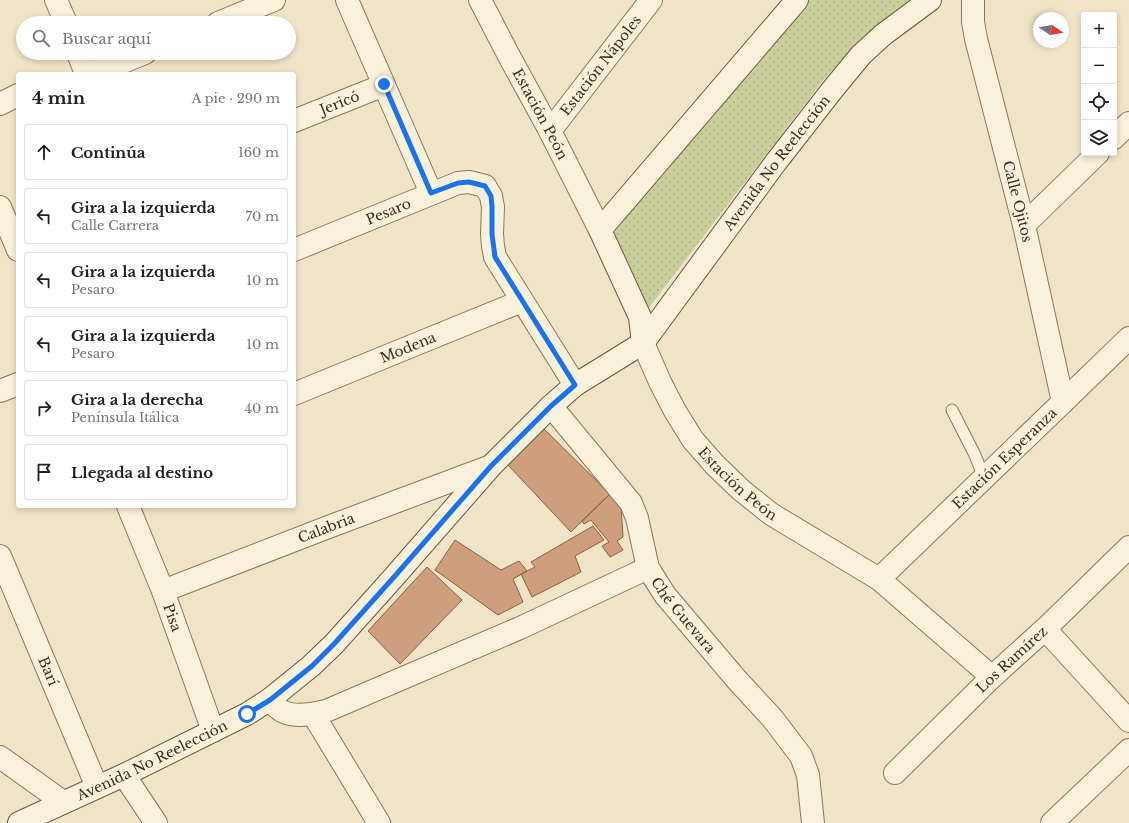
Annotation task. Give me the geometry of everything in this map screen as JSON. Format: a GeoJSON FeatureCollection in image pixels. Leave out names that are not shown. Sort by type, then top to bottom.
{"type":"FeatureCollection","features":[{"type":"Feature","properties":{"kind":"street"},"geometry":{"type":"LineString","coordinates":[[56,0],[63,16]]}},
{"type":"Feature","properties":{"kind":"street"},"geometry":{"type":"LineString","coordinates":[[235,16],[274,0]]}},
{"type":"Feature","properties":{"kind":"street"},"geometry":{"type":"LineString","coordinates":[[348,0],[431,193]]}},
{"type":"Feature","properties":{"kind":"street","name":"Estación Peón"},"geometry":{"type":"LineString","coordinates":[[480,0],[550,131],[600,230]]}},
{"type":"Feature","properties":{"kind":"street","name":"Estación Nápoles"},"geometry":{"type":"LineString","coordinates":[[550,131],[651,0]]}},
{"type":"Feature","properties":{"kind":"street"},"geometry":{"type":"LineString","coordinates":[[643,343],[640,317],[600,230],[797,0]]}},
{"type":"Feature","properties":{"kind":"street","name":"Avenida No Reelección"},"geometry":{"type":"LineString","coordinates":[[19,823],[124,775],[247,714],[270,700],[312,666],[334,644],[394,577],[491,466],[551,406],[575,385],[643,343],[776,162],[861,55],[884,34],[930,0]]}},
{"type":"Feature","properties":{"kind":"street","name":"Calle Ojitos"},"geometry":{"type":"LineString","coordinates":[[973,0],[973,22],[976,39],[1024,225],[1063,402]]}},
{"type":"Feature","properties":{"kind":"street"},"geometry":{"type":"LineString","coordinates":[[81,60],[85,72]]}},
{"type":"Feature","properties":{"kind":"street"},"geometry":{"type":"LineString","coordinates":[[92,72],[128,60]]}},
{"type":"Feature","properties":{"kind":"street","name":"Jericó"},"geometry":{"type":"LineString","coordinates":[[296,120],[384,84]]}},
{"type":"Feature","properties":{"kind":"street"},"geometry":{"type":"LineString","coordinates":[[0,104],[16,96]]}},
{"type":"Feature","properties":{"kind":"street"},"geometry":{"type":"LineString","coordinates":[[1117,135],[1129,123]]}},
{"type":"Feature","properties":{"kind":"street"},"geometry":{"type":"LineString","coordinates":[[1024,225],[1095,156]]}},
{"type":"Feature","properties":{"kind":"street","name":"Pesaro"},"geometry":{"type":"LineString","coordinates":[[296,249],[431,193],[458,183],[469,182],[485,186],[491,196],[492,234],[495,257],[522,301]]}},
{"type":"Feature","properties":{"kind":"street"},"geometry":{"type":"LineString","coordinates":[[0,207],[10,244]]}},
{"type":"Feature","properties":{"kind":"street"},"geometry":{"type":"LineString","coordinates":[[522,301],[575,385]]}},
{"type":"Feature","properties":{"kind":"street","name":"Modena"},"geometry":{"type":"LineString","coordinates":[[296,393],[522,301]]}},
{"type":"Feature","properties":{"kind":"street","name":"Estación Esperanza"},"geometry":{"type":"LineString","coordinates":[[879,579],[1129,338]]}},
{"type":"Feature","properties":{"kind":"street","name":"Estación Peón"},"geometry":{"type":"LineString","coordinates":[[643,343],[660,382],[675,411],[693,440],[715,465],[741,490],[771,514],[879,579],[992,677]]}},
{"type":"Feature","properties":{"kind":"street"},"geometry":{"type":"LineString","coordinates":[[0,392],[16,385]]}},
{"type":"Feature","properties":{"kind":"street","name":"Ché Guevara"},"geometry":{"type":"LineString","coordinates":[[551,406],[631,503],[637,518],[648,568],[666,595],[737,680],[773,719],[801,756],[808,775],[813,823]]}},
{"type":"Feature","properties":{"kind":"street","name":"Calabria"},"geometry":{"type":"LineString","coordinates":[[163,591],[338,523],[491,466]]}},
{"type":"Feature","properties":{"kind":"street","name":"Pisa"},"geometry":{"type":"LineString","coordinates":[[129,508],[163,591],[213,731]]}},
{"type":"Feature","properties":{"kind":"street","name":"Los Ramírez"},"geometry":{"type":"LineString","coordinates":[[895,773],[992,677],[1129,547]]}},
{"type":"Feature","properties":{"kind":"street","name":"Barí"},"geometry":{"type":"LineString","coordinates":[[0,556],[96,787]]}},
{"type":"Feature","properties":{"kind":"street"},"geometry":{"type":"LineString","coordinates":[[270,700],[282,711],[292,714],[313,714],[326,711],[520,628],[648,568]]}},
{"type":"Feature","properties":{"kind":"street"},"geometry":{"type":"LineString","coordinates":[[1044,629],[1129,721]]}},
{"type":"Feature","properties":{"kind":"street"},"geometry":{"type":"LineString","coordinates":[[313,714],[379,823]]}},
{"type":"Feature","properties":{"kind":"street"},"geometry":{"type":"LineString","coordinates":[[1052,823],[1129,750]]}},
{"type":"Feature","properties":{"kind":"street"},"geometry":{"type":"LineString","coordinates":[[0,757],[63,802]]}},
{"type":"Feature","properties":{"kind":"street"},"geometry":{"type":"LineString","coordinates":[[124,775],[156,823]]}},
{"type":"Feature","properties":{"kind":"lane"},"geometry":{"type":"LineString","coordinates":[[952,410],[975,455],[984,478]]}},
{"type":"Feature","properties":{"kind":"green space"},"geometry":{"type":"Polygon","coordinates":[[[810,0],[912,0],[877,27],[824,79],[647,310],[610,236],[810,0]]]}},
{"type":"Feature","properties":{"kind":"building"},"geometry":{"type":"Polygon","coordinates":[[[539,424],[610,494],[571,532],[506,463],[539,424]]]}},
{"type":"Feature","properties":{"kind":"building"},"geometry":{"type":"Polygon","coordinates":[[[610,494],[621,506],[623,537],[617,541],[623,550],[610,557],[602,546],[609,542],[591,520],[584,524],[582,521],[610,494]]]}},
{"type":"Feature","properties":{"kind":"building"},"geometry":{"type":"Polygon","coordinates":[[[593,526],[604,540],[575,556],[581,572],[532,597],[521,574],[535,567],[531,562],[593,526]]]}},
{"type":"Feature","properties":{"kind":"building"},"geometry":{"type":"Polygon","coordinates":[[[455,540],[501,570],[519,561],[527,571],[513,579],[523,602],[498,615],[435,570],[455,540]]]}},
{"type":"Feature","properties":{"kind":"building"},"geometry":{"type":"Polygon","coordinates":[[[427,567],[462,600],[400,664],[368,631],[427,567]]]}},
{"type":"Feature","properties":{"kind":"route"},"geometry":{"type":"LineString","coordinates":[[247,714],[270,700],[312,666],[334,644],[491,466],[551,406],[575,385],[495,257],[492,234],[491,196],[485,186],[469,182],[458,183],[431,193],[384,84]]}}]}
